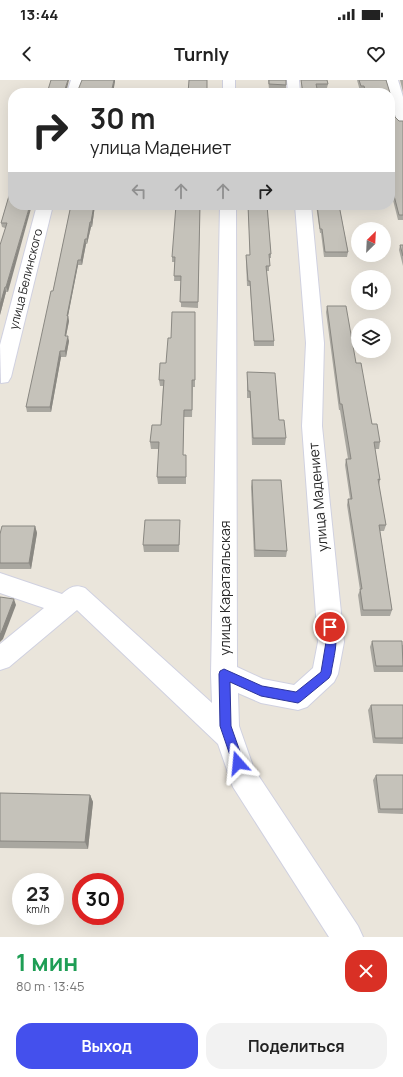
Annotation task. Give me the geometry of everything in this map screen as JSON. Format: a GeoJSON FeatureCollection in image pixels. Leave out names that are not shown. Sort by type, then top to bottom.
{"type":"FeatureCollection","features":[{"type":"Feature","properties":{"kind":"street"},"geometry":{"type":"LineString","coordinates":[[395,91],[403,121]]}},
{"type":"Feature","properties":{"kind":"street","name":"улица Белинского"},"geometry":{"type":"LineString","coordinates":[[1,377],[44,210]]}},
{"type":"Feature","properties":{"kind":"street","name":"улица Каратальская"},"geometry":{"type":"LineString","coordinates":[[228,210],[224,674],[226,726],[243,777],[347,937]]}},
{"type":"Feature","properties":{"kind":"street","name":"улица Мадениет"},"geometry":{"type":"LineString","coordinates":[[224,674],[261,691],[298,698],[325,674],[331,642],[312,426],[315,343],[303,210]]}},
{"type":"Feature","properties":{"kind":"street"},"geometry":{"type":"LineString","coordinates":[[0,583],[71,600],[229,736]]}},
{"type":"Feature","properties":{"kind":"street"},"geometry":{"type":"LineString","coordinates":[[0,659],[71,600]]}},
{"type":"Feature","properties":{"kind":"building"},"geometry":{"type":"Polygon","coordinates":[[[51,80],[68,80],[65,88],[49,88],[51,80]]]}},
{"type":"Feature","properties":{"kind":"building"},"geometry":{"type":"Polygon","coordinates":[[[82,80],[114,80],[112,88],[79,88],[82,80]]]}},
{"type":"Feature","properties":{"kind":"building"},"geometry":{"type":"Polygon","coordinates":[[[189,80],[207,80],[207,88],[188,88],[189,80]]]}},
{"type":"Feature","properties":{"kind":"building"},"geometry":{"type":"Polygon","coordinates":[[[269,80],[286,80],[286,85],[269,84],[269,80]]]}},
{"type":"Feature","properties":{"kind":"building"},"geometry":{"type":"Polygon","coordinates":[[[301,80],[327,80],[328,84],[316,84],[317,88],[302,88],[301,80]]]}},
{"type":"Feature","properties":{"kind":"building"},"geometry":{"type":"Polygon","coordinates":[[[359,80],[386,80],[388,88],[365,88],[364,86],[361,86],[359,80]]]}},
{"type":"Feature","properties":{"kind":"building"},"geometry":{"type":"Polygon","coordinates":[[[395,117],[399,121],[403,121],[403,215],[399,215],[395,199],[395,117]]]}},
{"type":"Feature","properties":{"kind":"building"},"geometry":{"type":"Polygon","coordinates":[[[8,199],[8,210],[29,210],[0,305],[0,245],[7,223],[1,223],[8,199]]]}},
{"type":"Feature","properties":{"kind":"building"},"geometry":{"type":"Polygon","coordinates":[[[70,210],[93,210],[81,260],[78,260],[67,316],[65,336],[68,336],[65,351],[60,351],[50,407],[26,407],[51,291],[53,291],[70,210]]]}},
{"type":"Feature","properties":{"kind":"building"},"geometry":{"type":"Polygon","coordinates":[[[176,210],[200,210],[198,302],[180,302],[181,276],[174,276],[175,257],[172,257],[176,210]]]}},
{"type":"Feature","properties":{"kind":"building"},"geometry":{"type":"Polygon","coordinates":[[[248,210],[267,210],[271,254],[269,254],[270,266],[266,266],[274,341],[254,341],[250,281],[248,281],[246,255],[250,255],[248,210]]]}},
{"type":"Feature","properties":{"kind":"building"},"geometry":{"type":"Polygon","coordinates":[[[318,210],[340,210],[348,252],[325,252],[322,229],[320,229],[318,210]]]}},
{"type":"Feature","properties":{"kind":"building"},"geometry":{"type":"Polygon","coordinates":[[[400,245],[403,245],[403,256],[400,245]]]}},
{"type":"Feature","properties":{"kind":"building"},"geometry":{"type":"Polygon","coordinates":[[[327,306],[346,306],[351,334],[351,358],[355,358],[356,363],[361,363],[372,424],[377,424],[380,442],[374,442],[380,480],[378,479],[386,525],[379,525],[392,610],[363,610],[360,589],[362,589],[348,499],[352,499],[346,459],[351,459],[342,404],[340,404],[327,306]]]}},
{"type":"Feature","properties":{"kind":"building"},"geometry":{"type":"Polygon","coordinates":[[[172,312],[195,312],[195,380],[192,380],[192,410],[184,410],[183,455],[186,455],[186,477],[157,477],[159,442],[150,442],[152,425],[161,425],[164,380],[159,380],[160,363],[166,363],[168,338],[171,338],[172,312]]]}},
{"type":"Feature","properties":{"kind":"building"},"geometry":{"type":"Polygon","coordinates":[[[247,372],[275,373],[279,420],[284,420],[286,438],[253,438],[250,391],[248,391],[247,372]]]}},
{"type":"Feature","properties":{"kind":"building"},"geometry":{"type":"Polygon","coordinates":[[[252,480],[281,480],[287,551],[255,550],[252,480]]]}},
{"type":"Feature","properties":{"kind":"building"},"geometry":{"type":"Polygon","coordinates":[[[145,520],[180,520],[179,545],[143,545],[145,520]]]}},
{"type":"Feature","properties":{"kind":"building"},"geometry":{"type":"Polygon","coordinates":[[[2,526],[35,526],[29,563],[0,563],[0,534],[2,526]]]}},
{"type":"Feature","properties":{"kind":"building"},"geometry":{"type":"Polygon","coordinates":[[[0,597],[14,599],[0,634],[0,597]]]}},
{"type":"Feature","properties":{"kind":"building"},"geometry":{"type":"Polygon","coordinates":[[[372,641],[402,641],[403,666],[376,666],[372,641]]]}},
{"type":"Feature","properties":{"kind":"building"},"geometry":{"type":"Polygon","coordinates":[[[371,705],[403,705],[403,738],[375,738],[371,705]]]}},
{"type":"Feature","properties":{"kind":"building"},"geometry":{"type":"Polygon","coordinates":[[[376,775],[403,775],[403,809],[380,809],[376,775]]]}},
{"type":"Feature","properties":{"kind":"building"},"geometry":{"type":"Polygon","coordinates":[[[0,793],[90,795],[85,842],[0,841],[0,793]]]}},
{"type":"Feature","properties":{"kind":"route"},"geometry":{"type":"LineString","coordinates":[[238,763],[226,726],[224,674],[261,691],[298,698],[325,674],[331,642],[330,627]]}}]}
